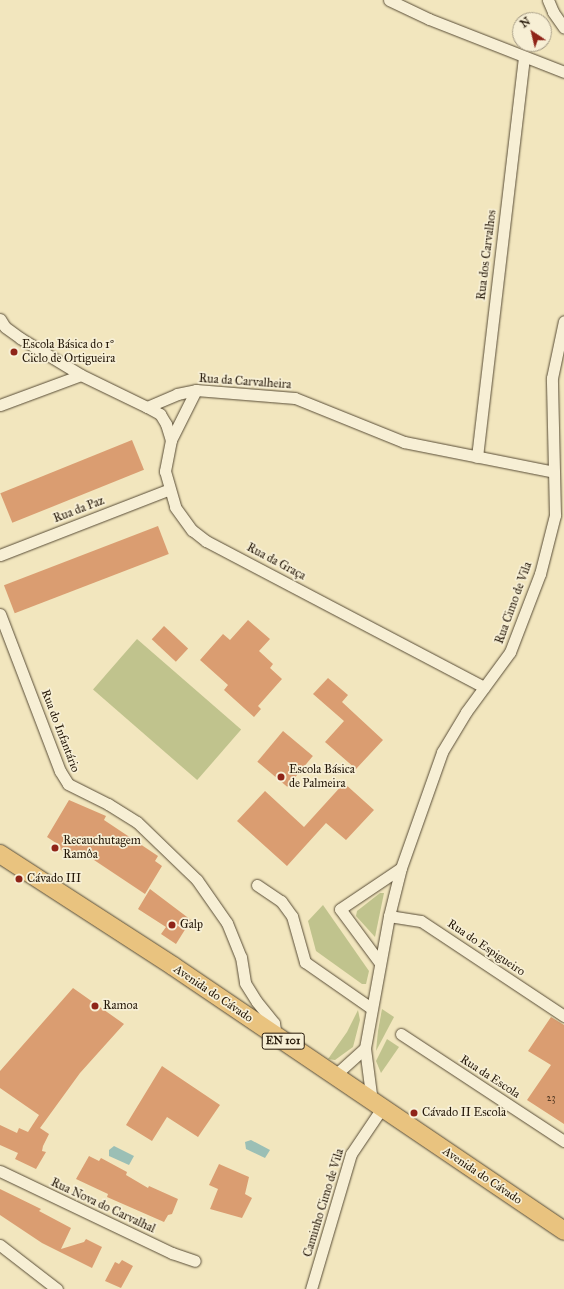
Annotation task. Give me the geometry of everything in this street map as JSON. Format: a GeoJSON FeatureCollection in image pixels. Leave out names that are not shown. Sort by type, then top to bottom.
{"type":"FeatureCollection","features":[{"type":"Feature","properties":{"kind":"main road","name":"Avenida do Cávado"},"geometry":{"type":"LineString","coordinates":[[0,854],[276,1037],[564,1231]]}},
{"type":"Feature","properties":{"kind":"street"},"geometry":{"type":"LineString","coordinates":[[389,0],[524,57],[564,72]]}},
{"type":"Feature","properties":{"kind":"street"},"geometry":{"type":"LineString","coordinates":[[548,0],[553,12],[564,28]]}},
{"type":"Feature","properties":{"kind":"street","name":"Rua dos Carvalhos"},"geometry":{"type":"LineString","coordinates":[[477,457],[524,57]]}},
{"type":"Feature","properties":{"kind":"street"},"geometry":{"type":"LineString","coordinates":[[0,319],[5,327],[20,338],[81,375],[160,414],[166,424],[171,440]]}},
{"type":"Feature","properties":{"kind":"street","name":"Rua Cimo de Vila"},"geometry":{"type":"LineString","coordinates":[[377,1105],[365,1048],[371,1008],[400,868],[442,752],[484,687],[510,652],[540,574],[555,515],[552,378],[564,321]]}},
{"type":"Feature","properties":{"kind":"street"},"geometry":{"type":"LineString","coordinates":[[0,404],[81,375]]}},
{"type":"Feature","properties":{"kind":"street","name":"Rua da Carvalheira"},"geometry":{"type":"LineString","coordinates":[[147,407],[177,394],[196,390],[295,398],[404,442],[554,472]]}},
{"type":"Feature","properties":{"kind":"street","name":"Rua da Graça"},"geometry":{"type":"LineString","coordinates":[[196,390],[171,440],[165,471],[168,490],[178,513],[206,541],[484,687]]}},
{"type":"Feature","properties":{"kind":"street","name":"Rua da Paz"},"geometry":{"type":"LineString","coordinates":[[0,555],[168,490]]}},
{"type":"Feature","properties":{"kind":"street","name":"Rua do Infantário"},"geometry":{"type":"LineString","coordinates":[[0,614],[60,771],[68,784],[108,804],[137,822],[197,880],[227,923],[241,957],[245,983],[257,1002],[274,1023],[276,1037]]}},
{"type":"Feature","properties":{"kind":"street"},"geometry":{"type":"LineString","coordinates":[[380,963],[340,909],[400,868]]}},
{"type":"Feature","properties":{"kind":"street"},"geometry":{"type":"LineString","coordinates":[[257,885],[281,901],[292,916],[305,962],[371,1008]]}},
{"type":"Feature","properties":{"kind":"street","name":"Rua do Espigueiro"},"geometry":{"type":"LineString","coordinates":[[389,916],[421,920],[564,1016]]}},
{"type":"Feature","properties":{"kind":"street","name":"Rua da Escola"},"geometry":{"type":"LineString","coordinates":[[401,1034],[564,1141]]}},
{"type":"Feature","properties":{"kind":"street"},"geometry":{"type":"LineString","coordinates":[[334,1076],[365,1048]]}},
{"type":"Feature","properties":{"kind":"street","name":"Caminho Cimo de Vila"},"geometry":{"type":"LineString","coordinates":[[312,1289],[351,1154],[377,1105]]}},
{"type":"Feature","properties":{"kind":"street","name":"Rua Nova do Carvalhal"},"geometry":{"type":"LineString","coordinates":[[0,1171],[172,1253],[195,1261]]}},
{"type":"Feature","properties":{"kind":"street"},"geometry":{"type":"LineString","coordinates":[[0,1244],[57,1289]]}},
{"type":"Feature","properties":{"kind":"green space"},"geometry":{"type":"Polygon","coordinates":[[[137,639],[241,730],[197,780],[93,690],[137,639]]]}},
{"type":"Feature","properties":{"kind":"green space"},"geometry":{"type":"Polygon","coordinates":[[[380,893],[384,893],[375,937],[356,916],[357,911],[380,893]]]}},
{"type":"Feature","properties":{"kind":"green space"},"geometry":{"type":"Polygon","coordinates":[[[323,905],[369,971],[366,984],[362,984],[316,951],[308,921],[323,905]]]}},
{"type":"Feature","properties":{"kind":"green space"},"geometry":{"type":"Polygon","coordinates":[[[382,1009],[394,1017],[376,1051],[378,1031],[382,1009]]]}},
{"type":"Feature","properties":{"kind":"green space"},"geometry":{"type":"Polygon","coordinates":[[[358,1010],[360,1020],[353,1047],[335,1060],[328,1059],[347,1032],[358,1010]]]}},
{"type":"Feature","properties":{"kind":"green space"},"geometry":{"type":"Polygon","coordinates":[[[387,1039],[399,1047],[381,1073],[376,1061],[387,1039]]]}},
{"type":"Feature","properties":{"kind":"water"},"geometry":{"type":"Polygon","coordinates":[[[251,1140],[270,1150],[265,1158],[246,1149],[245,1142],[251,1140]]]}},
{"type":"Feature","properties":{"kind":"water"},"geometry":{"type":"Polygon","coordinates":[[[114,1146],[134,1156],[129,1165],[109,1156],[109,1150],[114,1146]]]}},
{"type":"Feature","properties":{"kind":"building"},"geometry":{"type":"Polygon","coordinates":[[[132,440],[144,470],[12,523],[0,493],[132,440]]]}},
{"type":"Feature","properties":{"kind":"building"},"geometry":{"type":"Polygon","coordinates":[[[158,526],[169,554],[15,613],[4,585],[158,526]]]}},
{"type":"Feature","properties":{"kind":"building"},"geometry":{"type":"Polygon","coordinates":[[[248,620],[270,639],[259,651],[273,664],[270,668],[282,679],[258,706],[261,709],[254,717],[224,690],[228,685],[200,660],[223,634],[230,640],[248,620]]]}},
{"type":"Feature","properties":{"kind":"building"},"geometry":{"type":"Polygon","coordinates":[[[164,626],[188,649],[176,662],[152,639],[164,626]]]}},
{"type":"Feature","properties":{"kind":"building"},"geometry":{"type":"Polygon","coordinates":[[[328,678],[348,695],[342,702],[383,740],[356,769],[325,742],[344,721],[313,694],[328,678]]]}},
{"type":"Feature","properties":{"kind":"building"},"geometry":{"type":"Polygon","coordinates":[[[283,731],[313,756],[287,787],[257,762],[283,731]]]}},
{"type":"Feature","properties":{"kind":"building"},"geometry":{"type":"Polygon","coordinates":[[[344,783],[374,810],[346,840],[326,823],[287,866],[237,821],[265,791],[304,827],[344,783]]]}},
{"type":"Feature","properties":{"kind":"building"},"geometry":{"type":"Polygon","coordinates":[[[69,800],[106,816],[104,820],[158,856],[155,861],[162,866],[145,894],[79,850],[73,858],[58,848],[59,845],[47,837],[69,800]]]}},
{"type":"Feature","properties":{"kind":"building"},"geometry":{"type":"Polygon","coordinates":[[[150,889],[191,920],[176,944],[161,934],[166,927],[138,909],[150,889]]]}},
{"type":"Feature","properties":{"kind":"building"},"geometry":{"type":"Polygon","coordinates":[[[73,988],[124,1024],[80,1073],[40,1128],[49,1134],[42,1151],[46,1152],[36,1169],[15,1159],[18,1153],[0,1145],[0,1125],[17,1133],[19,1128],[28,1132],[39,1115],[0,1088],[0,1071],[73,988]]]}},
{"type":"Feature","properties":{"kind":"building"},"geometry":{"type":"Polygon","coordinates":[[[551,1017],[564,1025],[564,1124],[527,1100],[551,1065],[528,1051],[551,1017]]]}},
{"type":"Feature","properties":{"kind":"building"},"geometry":{"type":"Polygon","coordinates":[[[162,1066],[220,1105],[198,1137],[167,1117],[152,1141],[126,1125],[162,1066]]]}},
{"type":"Feature","properties":{"kind":"building"},"geometry":{"type":"Polygon","coordinates":[[[89,1156],[99,1161],[101,1158],[127,1172],[126,1175],[148,1188],[149,1186],[178,1199],[172,1214],[168,1215],[164,1222],[107,1197],[108,1194],[76,1179],[89,1156]]]}},
{"type":"Feature","properties":{"kind":"building"},"geometry":{"type":"Polygon","coordinates":[[[219,1164],[249,1177],[245,1194],[252,1198],[242,1218],[210,1209],[218,1189],[209,1185],[219,1164]]]}},
{"type":"Feature","properties":{"kind":"building"},"geometry":{"type":"Polygon","coordinates":[[[0,1189],[41,1209],[39,1211],[71,1228],[61,1249],[84,1242],[86,1239],[102,1247],[92,1268],[42,1243],[0,1215],[0,1189]]]}},
{"type":"Feature","properties":{"kind":"building"},"geometry":{"type":"Polygon","coordinates":[[[122,1260],[133,1266],[121,1288],[105,1281],[115,1262],[119,1264],[122,1260]]]}},
{"type":"Feature","properties":{"kind":"place","name":"Escola Básica do 1º Ciclo de Ortigueira"},"geometry":{"type":"Point","coordinates":[14,352]}},
{"type":"Feature","properties":{"kind":"place","name":"Escola Básica de Palmeira"},"geometry":{"type":"Point","coordinates":[281,777]}},
{"type":"Feature","properties":{"kind":"place","name":"Recauchutagem Ramôa"},"geometry":{"type":"Point","coordinates":[55,848]}},
{"type":"Feature","properties":{"kind":"place","name":"Cávado III"},"geometry":{"type":"Point","coordinates":[19,879]}},
{"type":"Feature","properties":{"kind":"place","name":"Galp"},"geometry":{"type":"Point","coordinates":[172,925]}},
{"type":"Feature","properties":{"kind":"place","name":"Ramoa"},"geometry":{"type":"Point","coordinates":[95,1006]}},
{"type":"Feature","properties":{"kind":"place","name":"Cávado II Escola"},"geometry":{"type":"Point","coordinates":[414,1113]}}]}
